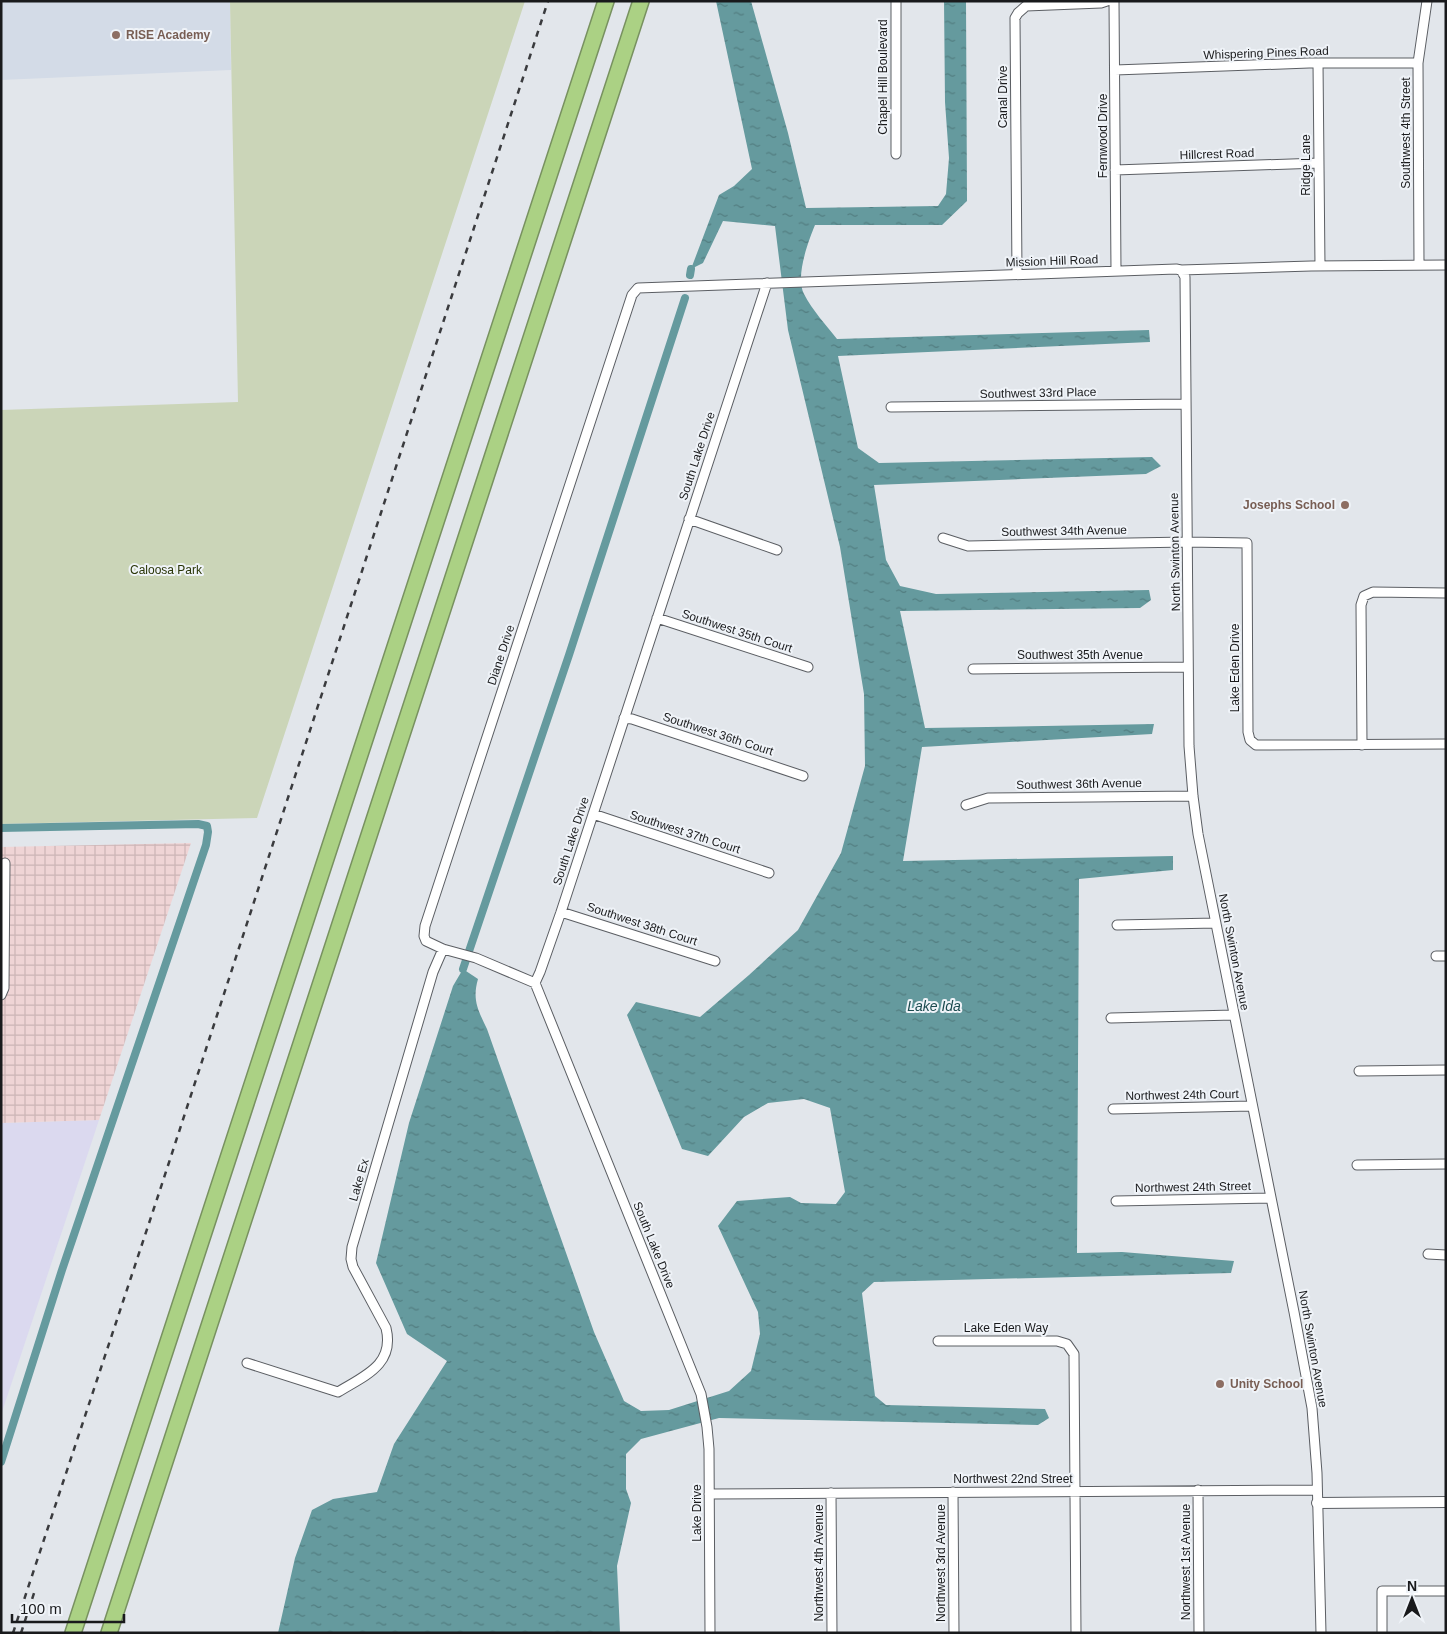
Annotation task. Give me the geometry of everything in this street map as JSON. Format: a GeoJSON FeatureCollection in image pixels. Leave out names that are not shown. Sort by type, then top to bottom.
{"type":"FeatureCollection","features":[{"type":"Feature","properties":{"kind":"highway"},"geometry":{"type":"LineString","coordinates":[[73,1633],[606,1]]}},
{"type":"Feature","properties":{"kind":"highway"},"geometry":{"type":"LineString","coordinates":[[109,1633],[641,1]]}},
{"type":"Feature","properties":{"kind":"street","name":"Chapel Hill Boulevard"},"geometry":{"type":"LineString","coordinates":[[896,1],[896,154]]}},
{"type":"Feature","properties":{"kind":"street","name":"Canal Drive"},"geometry":{"type":"LineString","coordinates":[[1017,274],[1015,18],[1026,6],[1101,3],[1107,1]]}},
{"type":"Feature","properties":{"kind":"street","name":"Fernwood Drive"},"geometry":{"type":"LineString","coordinates":[[1114,1],[1116,271]]}},
{"type":"Feature","properties":{"kind":"street","name":"Southwest 4th Street"},"geometry":{"type":"LineString","coordinates":[[1419,265],[1418,63],[1427,1]]}},
{"type":"Feature","properties":{"kind":"street","name":"Whispering Pines Road"},"geometry":{"type":"LineString","coordinates":[[1115,70],[1318,63],[1418,63]]}},
{"type":"Feature","properties":{"kind":"street","name":"Ridge Lane"},"geometry":{"type":"LineString","coordinates":[[1318,63],[1320,266]]}},
{"type":"Feature","properties":{"kind":"street","name":"Hillcrest Road"},"geometry":{"type":"LineString","coordinates":[[1115,170],[1319,162]]}},
{"type":"Feature","properties":{"kind":"street","name":"Mission Hill Road"},"geometry":{"type":"LineString","coordinates":[[659,286],[1176,269],[1446,265]]}},
{"type":"Feature","properties":{"kind":"street","name":"North Swinton Avenue"},"geometry":{"type":"LineString","coordinates":[[1181,270],[1185,277],[1189,746],[1193,796],[1198,834],[1308,1384],[1315,1440],[1321,1633]]}},
{"type":"Feature","properties":{"kind":"street","name":"South Lake Drive"},"geometry":{"type":"LineString","coordinates":[[701,1394],[535,983],[561,912],[767,283]]}},
{"type":"Feature","properties":{"kind":"street","name":"Diane Drive"},"geometry":{"type":"LineString","coordinates":[[535,983],[476,958],[443,949],[426,941],[424,936],[425,926],[632,295],[638,288],[659,286]]}},
{"type":"Feature","properties":{"kind":"street","name":"Southwest 33rd Place"},"geometry":{"type":"LineString","coordinates":[[891,407],[1186,404]]}},
{"type":"Feature","properties":{"kind":"street"},"geometry":{"type":"LineString","coordinates":[[689,519],[777,550]]}},
{"type":"Feature","properties":{"kind":"street","name":"Southwest 34th Avenue"},"geometry":{"type":"LineString","coordinates":[[943,538],[968,546],[1187,542]]}},
{"type":"Feature","properties":{"kind":"street","name":"Lake Eden Drive"},"geometry":{"type":"LineString","coordinates":[[1187,542],[1246,542],[1248,732],[1250,740],[1256,744],[1446,744]]}},
{"type":"Feature","properties":{"kind":"street"},"geometry":{"type":"LineString","coordinates":[[1362,744],[1361,605],[1364,596],[1373,592],[1446,593]]}},
{"type":"Feature","properties":{"kind":"street","name":"Southwest 35th Court"},"geometry":{"type":"LineString","coordinates":[[658,618],[808,667]]}},
{"type":"Feature","properties":{"kind":"street","name":"Southwest 35th Avenue"},"geometry":{"type":"LineString","coordinates":[[973,669],[1188,667]]}},
{"type":"Feature","properties":{"kind":"street","name":"Southwest 36th Court"},"geometry":{"type":"LineString","coordinates":[[624,718],[642,722],[803,776]]}},
{"type":"Feature","properties":{"kind":"street","name":"Southwest 36th Avenue"},"geometry":{"type":"LineString","coordinates":[[966,805],[988,798],[1193,796]]}},
{"type":"Feature","properties":{"kind":"street","name":"Southwest 37th Court"},"geometry":{"type":"LineString","coordinates":[[593,814],[769,873]]}},
{"type":"Feature","properties":{"kind":"street"},"geometry":{"type":"LineString","coordinates":[[1,995],[4,988],[5,863]]}},
{"type":"Feature","properties":{"kind":"street","name":"Southwest 38th Court"},"geometry":{"type":"LineString","coordinates":[[561,912],[715,961]]}},
{"type":"Feature","properties":{"kind":"street"},"geometry":{"type":"LineString","coordinates":[[1117,925],[1216,922]]}},
{"type":"Feature","properties":{"kind":"street","name":"Lake Ex"},"geometry":{"type":"LineString","coordinates":[[247,1363],[338,1392],[371,1372],[383,1360],[388,1350],[389,1338],[386,1328],[358,1280],[353,1267],[351,1259],[352,1247],[433,972],[443,949]]}},
{"type":"Feature","properties":{"kind":"street"},"geometry":{"type":"LineString","coordinates":[[1436,956],[1446,956]]}},
{"type":"Feature","properties":{"kind":"street"},"geometry":{"type":"LineString","coordinates":[[1112,1018],[1234,1015]]}},
{"type":"Feature","properties":{"kind":"street"},"geometry":{"type":"LineString","coordinates":[[1359,1071],[1446,1070]]}},
{"type":"Feature","properties":{"kind":"street","name":"Northwest 24th Court"},"geometry":{"type":"LineString","coordinates":[[1113,1109],[1252,1106]]}},
{"type":"Feature","properties":{"kind":"street"},"geometry":{"type":"LineString","coordinates":[[1358,1165],[1446,1164]]}},
{"type":"Feature","properties":{"kind":"street","name":"Northwest 24th Street"},"geometry":{"type":"LineString","coordinates":[[1116,1200],[1271,1198]]}},
{"type":"Feature","properties":{"kind":"street"},"geometry":{"type":"LineString","coordinates":[[1428,1254],[1446,1255]]}},
{"type":"Feature","properties":{"kind":"street","name":"Lake Eden Way"},"geometry":{"type":"LineString","coordinates":[[938,1341],[1057,1340],[1071,1348],[1075,1359],[1076,1492]]}},
{"type":"Feature","properties":{"kind":"street","name":"Lake Drive"},"geometry":{"type":"LineString","coordinates":[[701,1394],[707,1427],[710,1633]]}},
{"type":"Feature","properties":{"kind":"street","name":"Northwest 1st Avenue"},"geometry":{"type":"LineString","coordinates":[[1198,1490],[1198,1633]]}},
{"type":"Feature","properties":{"kind":"street","name":"Northwest 22nd Street"},"geometry":{"type":"LineString","coordinates":[[709,1494],[1317,1490]]}},
{"type":"Feature","properties":{"kind":"street","name":"Northwest 3rd Avenue"},"geometry":{"type":"LineString","coordinates":[[953,1492],[954,1633]]}},
{"type":"Feature","properties":{"kind":"street"},"geometry":{"type":"LineString","coordinates":[[1076,1492],[1076,1633]]}},
{"type":"Feature","properties":{"kind":"street","name":"Northwest 4th Avenue"},"geometry":{"type":"LineString","coordinates":[[831,1493],[832,1633]]}},
{"type":"Feature","properties":{"kind":"street"},"geometry":{"type":"LineString","coordinates":[[1317,1503],[1446,1502]]}},
{"type":"Feature","properties":{"kind":"street"},"geometry":{"type":"LineString","coordinates":[[1382,1633],[1382,1591],[1446,1591]]}},
{"type":"Feature","properties":{"kind":"shaded area","name":"RISE Academy"},"geometry":{"type":"Polygon","coordinates":[[[1,1],[230,1],[231,70],[1,80],[1,1]]]}},
{"type":"Feature","properties":{"kind":"shaded area"},"geometry":{"type":"Polygon","coordinates":[[[191,843],[99,1120],[1,1123],[1,847],[191,843]]]}},
{"type":"Feature","properties":{"kind":"shaded area"},"geometry":{"type":"Polygon","coordinates":[[[99,1120],[1,1415],[1,1123],[99,1120]]]}},
{"type":"Feature","properties":{"kind":"green space","name":"Caloosa Park"},"geometry":{"type":"Polygon","coordinates":[[[230,1],[525,1],[257,818],[1,824],[1,410],[238,402],[230,1]]]}},
{"type":"Feature","properties":{"kind":"water","name":"Lake Ida"},"geometry":{"type":"Polygon","coordinates":[[[716,1],[751,1],[788,133],[806,208],[938,206],[946,194],[949,158],[945,102],[944,1],[966,1],[967,201],[942,225],[815,225],[802,269],[802,287],[811,306],[837,339],[1149,330],[1150,342],[838,356],[858,448],[879,463],[1152,457],[1161,466],[1146,474],[874,485],[886,560],[900,586],[936,594],[1149,590],[1151,600],[1140,608],[900,611],[925,728],[1154,724],[1152,734],[922,747],[903,861],[1173,856],[1173,870],[1079,879],[1077,1253],[1122,1252],[1234,1261],[1231,1273],[874,1282],[862,1293],[875,1396],[886,1405],[1045,1409],[1049,1418],[1038,1425],[719,1418],[641,1439],[626,1454],[626,1489],[631,1503],[617,1566],[620,1633],[278,1633],[295,1558],[312,1510],[333,1499],[377,1492],[394,1444],[447,1361],[407,1334],[376,1263],[409,1123],[453,986],[463,969],[478,979],[476,999],[479,1010],[594,1332],[624,1401],[641,1411],[669,1410],[729,1391],[751,1371],[760,1334],[758,1312],[718,1226],[737,1201],[790,1197],[801,1203],[836,1204],[845,1192],[830,1108],[804,1099],[768,1103],[744,1117],[708,1156],[682,1149],[627,1015],[636,1002],[700,1017],[798,930],[841,853],[865,766],[864,694],[840,547],[788,330],[775,226],[723,221],[703,263],[691,269],[719,195],[734,186],[752,169],[716,1]]]}},
{"type":"Feature","properties":{"kind":"waterway"},"geometry":{"type":"LineString","coordinates":[[690,275],[691,269]]}},
{"type":"Feature","properties":{"kind":"waterway"},"geometry":{"type":"LineString","coordinates":[[463,969],[569,655],[685,298]]}},
{"type":"Feature","properties":{"kind":"waterway"},"geometry":{"type":"LineString","coordinates":[[1,828],[198,824],[207,826],[208,832],[206,845],[62,1270],[1,1462]]}},
{"type":"Feature","properties":{"kind":"railway"},"geometry":{"type":"LineString","coordinates":[[13,1633],[160,1190],[548,1]]}},
{"type":"Feature","properties":{"kind":"railway"},"geometry":{"type":"LineString","coordinates":[[21,1633],[35,1590]]}},
{"type":"Feature","properties":{"kind":"place","name":"RISE Academy"},"geometry":{"type":"Point","coordinates":[116,35]}},
{"type":"Feature","properties":{"kind":"place","name":"Josephs School"},"geometry":{"type":"Point","coordinates":[1345,505]}},
{"type":"Feature","properties":{"kind":"place","name":"Unity School"},"geometry":{"type":"Point","coordinates":[1220,1384]}}]}
